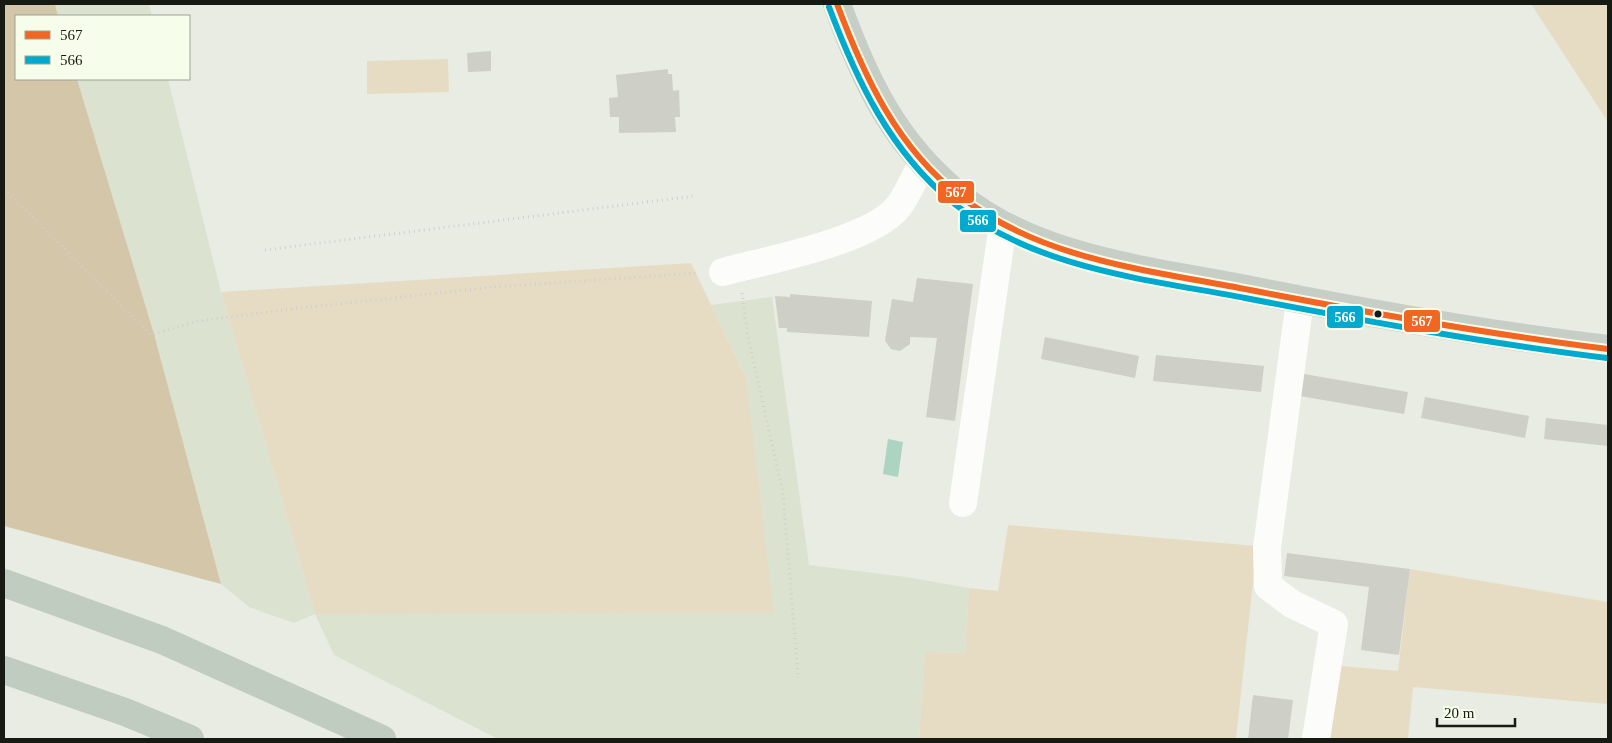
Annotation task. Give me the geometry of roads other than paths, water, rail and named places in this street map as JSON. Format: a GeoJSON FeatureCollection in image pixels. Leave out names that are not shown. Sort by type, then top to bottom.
{"type":"FeatureCollection","features":[{"type":"Feature","properties":{"kind":"highway"},"geometry":{"type":"LineString","coordinates":[[4,583],[162,640],[382,739]]}},
{"type":"Feature","properties":{"kind":"highway"},"geometry":{"type":"LineString","coordinates":[[4,670],[125,712],[190,739]]}},
{"type":"Feature","properties":{"kind":"main road"},"geometry":{"type":"LineString","coordinates":[[837,4],[871,85],[891,123],[923,162],[960,197],[1011,230],[1082,255],[1300,300],[1521,339],[1608,349]]}},
{"type":"Feature","properties":{"kind":"street"},"geometry":{"type":"LineString","coordinates":[[729,270],[853,237],[886,218],[898,207],[923,162]]}},
{"type":"Feature","properties":{"kind":"street"},"geometry":{"type":"LineString","coordinates":[[962,503],[1003,224]]}},
{"type":"Feature","properties":{"kind":"street"},"geometry":{"type":"LineString","coordinates":[[1300,300],[1267,548],[1268,586],[1292,604],[1334,624],[1316,739]]}}]}
